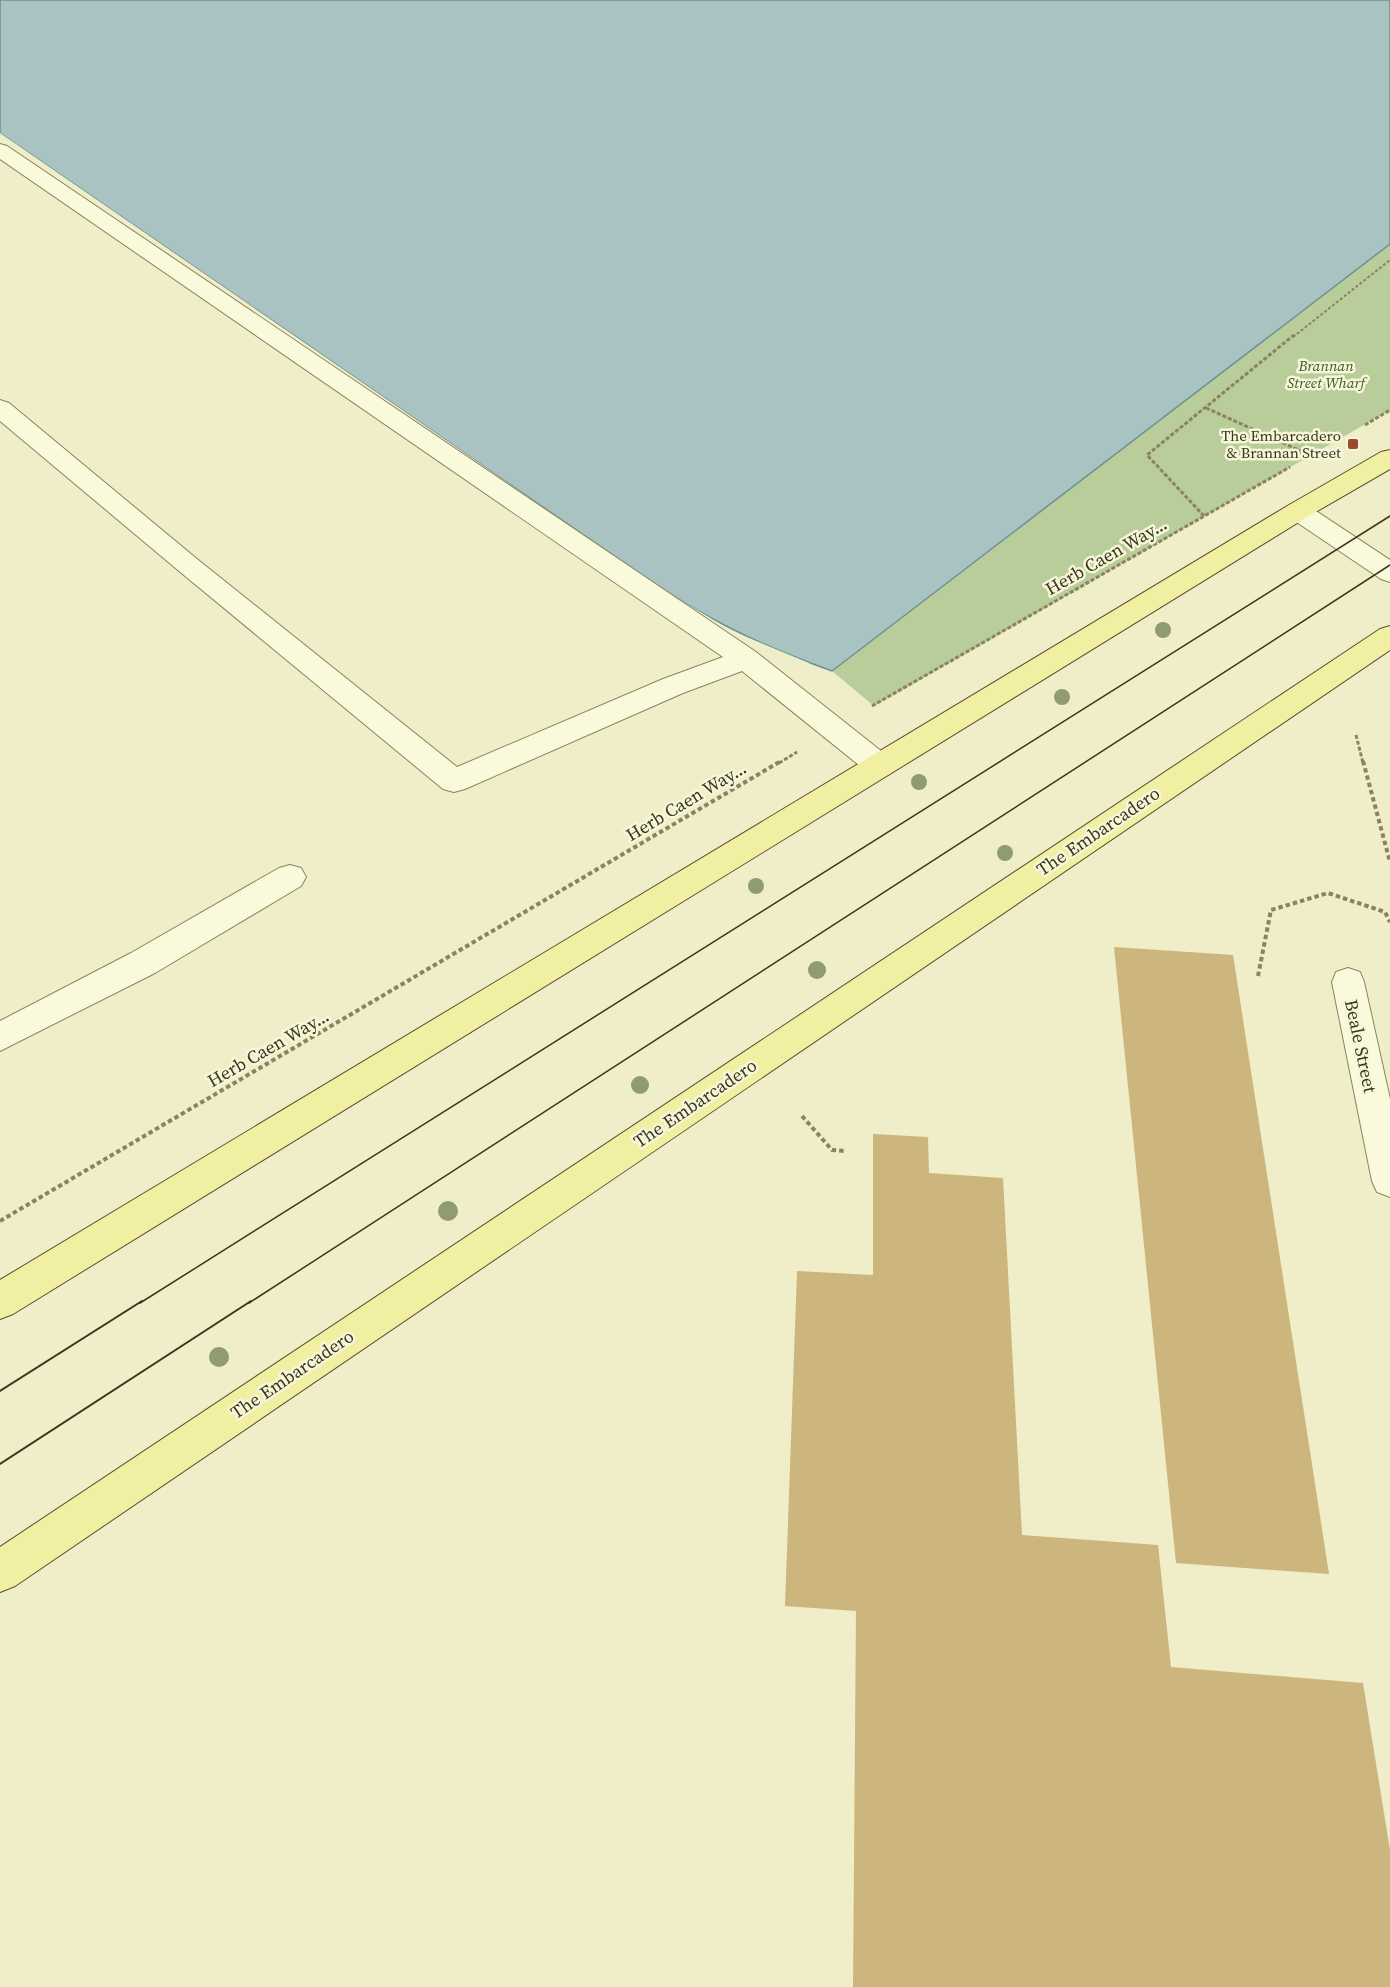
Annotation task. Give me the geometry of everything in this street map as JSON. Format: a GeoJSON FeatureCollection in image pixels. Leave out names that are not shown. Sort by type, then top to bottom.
{"type":"FeatureCollection","features":[{"type":"Feature","properties":{"kind":"main road"},"geometry":{"type":"LineString","coordinates":[[0,1301],[1298,511],[1390,458]]}},
{"type":"Feature","properties":{"kind":"main road","name":"The Embarcadero"},"geometry":{"type":"LineString","coordinates":[[0,1571],[1390,636]]}},
{"type":"Feature","properties":{"kind":"street"},"geometry":{"type":"LineString","coordinates":[[0,150],[746,660],[880,766]]}},
{"type":"Feature","properties":{"kind":"street"},"geometry":{"type":"LineString","coordinates":[[0,408],[188,565],[454,780],[673,686],[746,660]]}},
{"type":"Feature","properties":{"kind":"street"},"geometry":{"type":"LineString","coordinates":[[1298,511],[1390,573]]}},
{"type":"Feature","properties":{"kind":"street"},"geometry":{"type":"LineString","coordinates":[[0,1037],[143,963],[290,877]]}},
{"type":"Feature","properties":{"kind":"street","name":"Beale Street"},"geometry":{"type":"LineString","coordinates":[[1348,982],[1390,1181]]}},
{"type":"Feature","properties":{"kind":"path"},"geometry":{"type":"LineString","coordinates":[[1204,516],[1148,455],[1390,260]]}},
{"type":"Feature","properties":{"kind":"path"},"geometry":{"type":"LineString","coordinates":[[1205,408],[1312,456]]}},
{"type":"Feature","properties":{"kind":"path"},"geometry":{"type":"LineString","coordinates":[[1363,426],[1390,410]]}},
{"type":"Feature","properties":{"kind":"path"},"geometry":{"type":"LineString","coordinates":[[1301,461],[1320,452]]}},
{"type":"Feature","properties":{"kind":"path","name":"Herb Caen Way..."},"geometry":{"type":"LineString","coordinates":[[0,1221],[835,729],[1291,467]]}},
{"type":"Feature","properties":{"kind":"path"},"geometry":{"type":"LineString","coordinates":[[1356,735],[1390,862]]}},
{"type":"Feature","properties":{"kind":"path"},"geometry":{"type":"LineString","coordinates":[[1258,976],[1271,910],[1328,893],[1385,912],[1390,922]]}},
{"type":"Feature","properties":{"kind":"path"},"geometry":{"type":"LineString","coordinates":[[802,1116],[832,1150],[844,1151]]}},
{"type":"Feature","properties":{"kind":"green space","name":"Brannan Street Wharf"},"geometry":{"type":"Polygon","coordinates":[[[1390,244],[1390,410],[874,706],[832,671],[1390,244]]]}},
{"type":"Feature","properties":{"kind":"water"},"geometry":{"type":"Polygon","coordinates":[[[0,0],[1390,0],[1390,244],[832,671],[745,635],[662,589],[0,133],[0,0]]]}},
{"type":"Feature","properties":{"kind":"pier"},"geometry":{"type":"Polygon","coordinates":[[[0,133],[662,589],[732,631],[809,663],[805,664],[771,652],[730,634],[661,592],[0,137],[0,133]]]}},
{"type":"Feature","properties":{"kind":"building"},"geometry":{"type":"Polygon","coordinates":[[[1114,947],[1233,955],[1329,1574],[1176,1563],[1114,947]]]}},
{"type":"Feature","properties":{"kind":"building"},"geometry":{"type":"Polygon","coordinates":[[[873,1134],[928,1137],[929,1173],[1003,1178],[1022,1535],[1158,1545],[1171,1667],[1363,1683],[1390,1850],[1390,1987],[853,1987],[856,1611],[785,1606],[797,1271],[873,1275],[873,1134]]]}},
{"type":"Feature","properties":{"kind":"tram line"},"geometry":{"type":"LineString","coordinates":[[140,1303],[1390,516]]}},
{"type":"Feature","properties":{"kind":"tram line"},"geometry":{"type":"LineString","coordinates":[[249,1303],[1390,565]]}},
{"type":"Feature","properties":{"kind":"tram line"},"geometry":{"type":"LineString","coordinates":[[0,1391],[142,1301]]}},
{"type":"Feature","properties":{"kind":"tram line"},"geometry":{"type":"LineString","coordinates":[[0,1464],[251,1301]]}},
{"type":"Feature","properties":{"kind":"place","name":"The Embarcadero & Brannan Street"},"geometry":{"type":"Point","coordinates":[1353,444]}}]}
